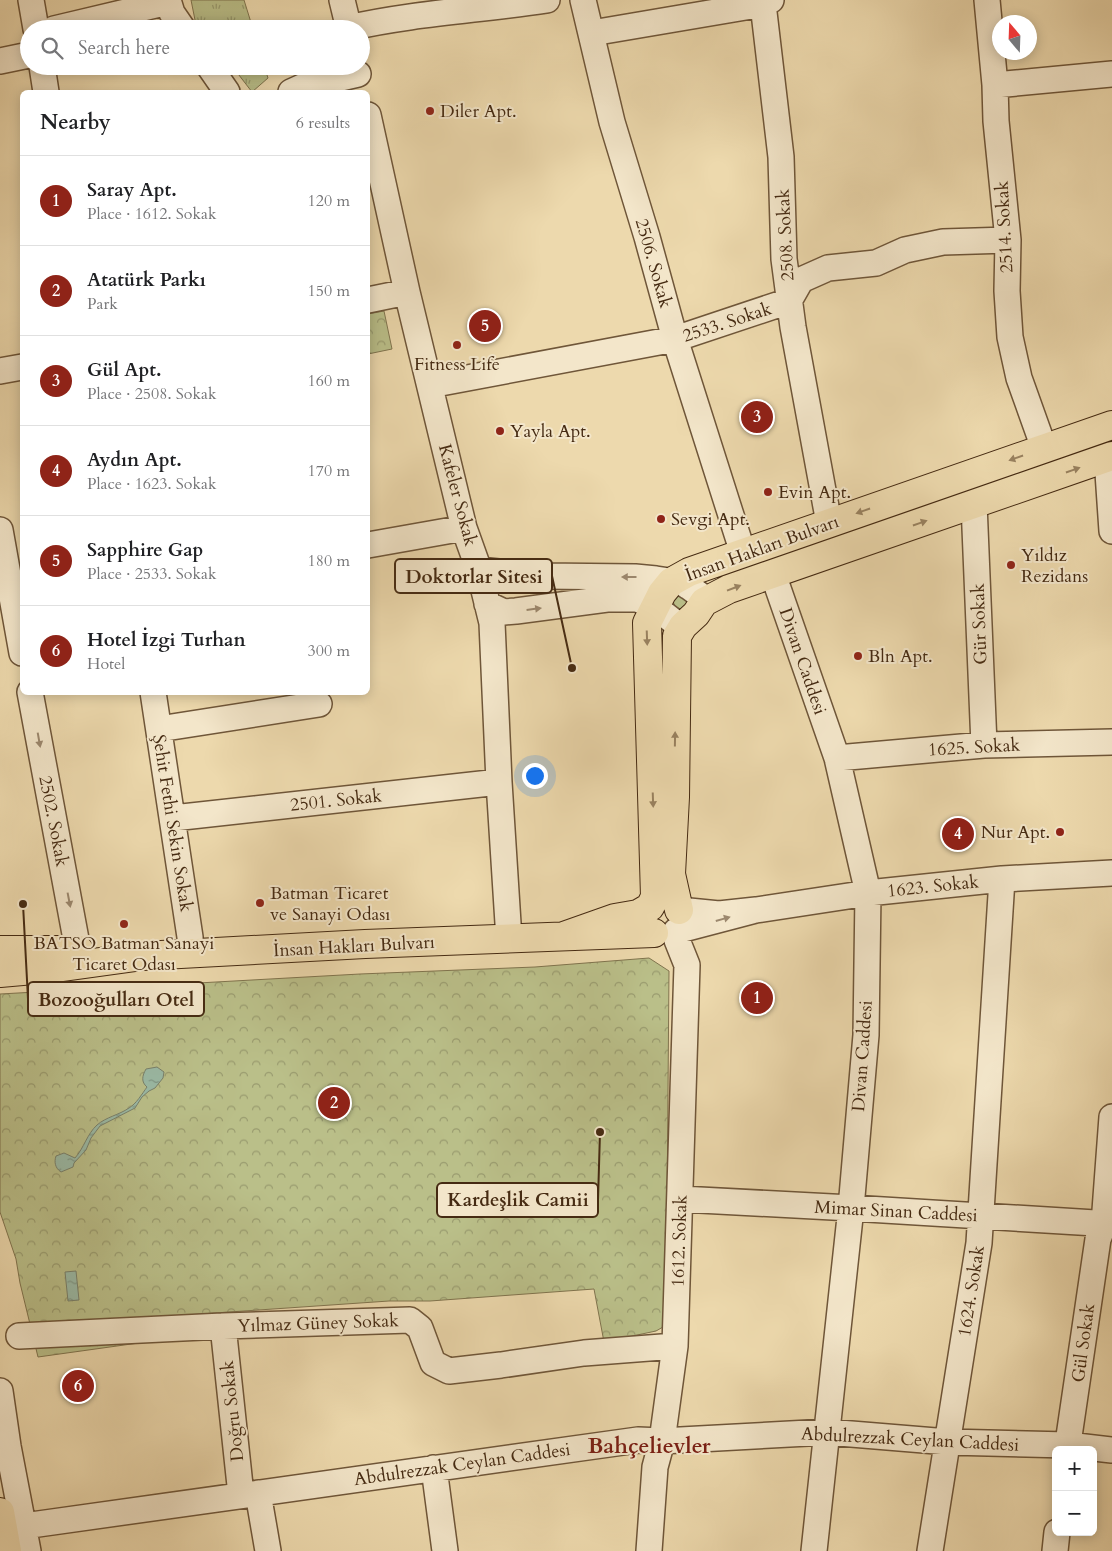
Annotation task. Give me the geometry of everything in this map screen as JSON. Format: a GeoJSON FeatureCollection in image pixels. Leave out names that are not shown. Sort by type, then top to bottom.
{"type":"FeatureCollection","features":[{"type":"Feature","properties":{"kind":"main road","name":"İnsan Hakları Bulvarı"},"geometry":{"type":"LineString","coordinates":[[665,920],[655,897],[647,623],[654,606],[671,582],[689,572],[1112,425]]}},
{"type":"Feature","properties":{"kind":"main road","name":"İnsan Hakları Bulvarı"},"geometry":{"type":"LineString","coordinates":[[665,920],[671,874],[675,797],[677,636],[683,626],[700,609],[704,602],[729,589],[1110,457]]}},
{"type":"Feature","properties":{"kind":"main road","name":"İnsan Hakları Bulvarı"},"geometry":{"type":"LineString","coordinates":[[143,956],[365,944],[509,940],[564,936],[615,918],[638,914],[665,920]]}},
{"type":"Feature","properties":{"kind":"main road"},"geometry":{"type":"LineString","coordinates":[[0,950],[78,950],[143,956]]}},
{"type":"Feature","properties":{"kind":"main road"},"geometry":{"type":"LineString","coordinates":[[0,973],[56,968],[143,956]]}},
{"type":"Feature","properties":{"kind":"main road"},"geometry":{"type":"LineString","coordinates":[[0,1512],[7,1551]]}},
{"type":"Feature","properties":{"kind":"street"},"geometry":{"type":"LineString","coordinates":[[31,0],[34,20]]}},
{"type":"Feature","properties":{"kind":"street"},"geometry":{"type":"LineString","coordinates":[[342,0],[346,20]]}},
{"type":"Feature","properties":{"kind":"street"},"geometry":{"type":"LineString","coordinates":[[370,23],[547,0]]}},
{"type":"Feature","properties":{"kind":"street","name":"2506. Sokak"},"geometry":{"type":"LineString","coordinates":[[583,0],[612,122],[647,237],[675,339],[743,553]]}},
{"type":"Feature","properties":{"kind":"street","name":"2514. Sokak"},"geometry":{"type":"LineString","coordinates":[[987,0],[995,85],[996,121],[1008,240],[1007,291],[1010,337],[1019,378],[1044,448]]}},
{"type":"Feature","properties":{"kind":"street"},"geometry":{"type":"LineString","coordinates":[[91,20],[168,1],[172,14],[176,20]]}},
{"type":"Feature","properties":{"kind":"street"},"geometry":{"type":"LineString","coordinates":[[592,34],[767,2]]}},
{"type":"Feature","properties":{"kind":"street","name":"2508. Sokak"},"geometry":{"type":"LineString","coordinates":[[767,2],[780,157],[784,259],[793,327],[829,523]]}},
{"type":"Feature","properties":{"kind":"street"},"geometry":{"type":"LineString","coordinates":[[0,61],[20,57]]}},
{"type":"Feature","properties":{"kind":"street"},"geometry":{"type":"LineString","coordinates":[[995,85],[1112,74]]}},
{"type":"Feature","properties":{"kind":"street"},"geometry":{"type":"LineString","coordinates":[[43,75],[46,90]]}},
{"type":"Feature","properties":{"kind":"street"},"geometry":{"type":"LineString","coordinates":[[215,75],[226,90]]}},
{"type":"Feature","properties":{"kind":"street"},"geometry":{"type":"LineString","coordinates":[[296,90],[359,78]]}},
{"type":"Feature","properties":{"kind":"street","name":"Kafeler Sokak"},"geometry":{"type":"LineString","coordinates":[[370,135],[373,163],[407,292],[464,528],[479,570],[492,623],[498,782],[509,940]]}},
{"type":"Feature","properties":{"kind":"street","name":"2533. Sokak"},"geometry":{"type":"LineString","coordinates":[[430,385],[675,339],[789,301],[801,280],[828,268],[876,263],[904,250],[943,242],[1008,240]]}},
{"type":"Feature","properties":{"kind":"street"},"geometry":{"type":"LineString","coordinates":[[370,300],[407,292]]}},
{"type":"Feature","properties":{"kind":"street"},"geometry":{"type":"LineString","coordinates":[[0,371],[20,366]]}},
{"type":"Feature","properties":{"kind":"street"},"geometry":{"type":"LineString","coordinates":[[1110,457],[1112,531]]}},
{"type":"Feature","properties":{"kind":"street","name":"Gür Sokak"},"geometry":{"type":"LineString","coordinates":[[974,504],[984,745]]}},
{"type":"Feature","properties":{"kind":"street"},"geometry":{"type":"LineString","coordinates":[[370,545],[464,528]]}},
{"type":"Feature","properties":{"kind":"street"},"geometry":{"type":"LineString","coordinates":[[0,530],[20,643]]}},
{"type":"Feature","properties":{"kind":"street"},"geometry":{"type":"LineString","coordinates":[[479,570],[542,576],[635,577],[683,583],[700,595],[704,602]]}},
{"type":"Feature","properties":{"kind":"street","name":"Divan Caddesi"},"geometry":{"type":"LineString","coordinates":[[772,574],[837,758],[868,893],[866,1035],[851,1208],[814,1551]]}},
{"type":"Feature","properties":{"kind":"street"},"geometry":{"type":"LineString","coordinates":[[487,604],[504,612],[607,599],[637,599],[654,606],[673,621],[683,626]]}},
{"type":"Feature","properties":{"kind":"street","name":"2502. Sokak"},"geometry":{"type":"LineString","coordinates":[[31,695],[78,950]]}},
{"type":"Feature","properties":{"kind":"street","name":"Şehit Fethi Sekin Sokak"},"geometry":{"type":"LineString","coordinates":[[153,695],[173,818],[191,954]]}},
{"type":"Feature","properties":{"kind":"street"},"geometry":{"type":"LineString","coordinates":[[159,729],[319,704]]}},
{"type":"Feature","properties":{"kind":"street","name":"1625. Sokak"},"geometry":{"type":"LineString","coordinates":[[837,758],[984,745],[1112,742]]}},
{"type":"Feature","properties":{"kind":"street","name":"2501. Sokak"},"geometry":{"type":"LineString","coordinates":[[173,818],[498,782]]}},
{"type":"Feature","properties":{"kind":"street","name":"1623. Sokak"},"geometry":{"type":"LineString","coordinates":[[665,920],[756,910],[868,893],[1002,879],[1112,873]]}},
{"type":"Feature","properties":{"kind":"street","name":"1624. Sokak"},"geometry":{"type":"LineString","coordinates":[[930,1551],[979,1243],[1002,879]]}},
{"type":"Feature","properties":{"kind":"street","name":"1612. Sokak"},"geometry":{"type":"LineString","coordinates":[[649,1551],[655,1467],[662,1441],[676,1346],[687,965],[677,940],[665,920]]}},
{"type":"Feature","properties":{"kind":"street","name":"Gül Sokak"},"geometry":{"type":"LineString","coordinates":[[1068,1446],[1098,1239],[1108,1224],[1112,1117]]}},
{"type":"Feature","properties":{"kind":"street","name":"Mimar Sinan Caddesi"},"geometry":{"type":"LineString","coordinates":[[681,1199],[1108,1224]]}},
{"type":"Feature","properties":{"kind":"street","name":"Yılmaz Güney Sokak"},"geometry":{"type":"LineString","coordinates":[[19,1336],[223,1326],[410,1320],[420,1328],[433,1363],[448,1371],[584,1353],[676,1346]]}},
{"type":"Feature","properties":{"kind":"street","name":"Doğru Sokak"},"geometry":{"type":"LineString","coordinates":[[223,1326],[249,1494],[268,1551]]}},
{"type":"Feature","properties":{"kind":"street"},"geometry":{"type":"LineString","coordinates":[[0,1391],[8,1446],[28,1551]]}},
{"type":"Feature","properties":{"kind":"street","name":"Abdulrezzak Ceylan Caddesi"},"geometry":{"type":"LineString","coordinates":[[24,1526],[638,1440],[662,1441],[827,1432],[948,1442],[1052,1447]]}},
{"type":"Feature","properties":{"kind":"street","name":"Abdulrezzak Ceylan Caddesi"},"geometry":{"type":"LineString","coordinates":[[1097,1449],[1112,1450]]}},
{"type":"Feature","properties":{"kind":"street"},"geometry":{"type":"LineString","coordinates":[[434,1468],[445,1551]]}},
{"type":"Feature","properties":{"kind":"street"},"geometry":{"type":"LineString","coordinates":[[1055,1551],[1057,1536]]}},
{"type":"Feature","properties":{"kind":"green space"},"geometry":{"type":"Polygon","coordinates":[[[191,0],[244,0],[250,20],[195,20],[191,0]]]}},
{"type":"Feature","properties":{"kind":"green space"},"geometry":{"type":"Polygon","coordinates":[[[239,75],[267,75],[268,78],[254,90],[250,90],[239,75]]]}},
{"type":"Feature","properties":{"kind":"green space"},"geometry":{"type":"Polygon","coordinates":[[[384,311],[392,349],[370,354],[370,314],[384,311]]]}},
{"type":"Feature","properties":{"kind":"green space"},"geometry":{"type":"Polygon","coordinates":[[[676,593],[691,601],[681,609],[675,607],[673,601],[676,593]]]}},
{"type":"Feature","properties":{"kind":"green space"},"geometry":{"type":"Polygon","coordinates":[[[649,958],[669,971],[667,1211],[670,1323],[656,1331],[604,1342],[594,1289],[157,1317],[160,1340],[38,1357],[16,1259],[0,1212],[0,994],[360,974],[535,967],[649,958]]]}},
{"type":"Feature","properties":{"kind":"water"},"geometry":{"type":"Polygon","coordinates":[[[157,1067],[164,1072],[163,1078],[155,1088],[142,1097],[135,1108],[100,1126],[91,1138],[86,1150],[74,1163],[73,1167],[61,1172],[57,1169],[56,1156],[64,1153],[75,1158],[97,1125],[132,1106],[147,1087],[143,1079],[146,1069],[157,1067]]]}},
{"type":"Feature","properties":{"kind":"water"},"geometry":{"type":"Polygon","coordinates":[[[76,1271],[79,1300],[68,1301],[65,1272],[76,1271]]]}},
{"type":"Feature","properties":{"kind":"place","name":"Diler Apt."},"geometry":{"type":"Point","coordinates":[430,111]}},
{"type":"Feature","properties":{"kind":"place","name":"Sapphire Gap"},"geometry":{"type":"Point","coordinates":[485,326]}},
{"type":"Feature","properties":{"kind":"place","name":"Fitness Life"},"geometry":{"type":"Point","coordinates":[457,345]}},
{"type":"Feature","properties":{"kind":"place","name":"Gül Apt."},"geometry":{"type":"Point","coordinates":[757,417]}},
{"type":"Feature","properties":{"kind":"place","name":"Yayla Apt."},"geometry":{"type":"Point","coordinates":[500,431]}},
{"type":"Feature","properties":{"kind":"place","name":"Evin Apt."},"geometry":{"type":"Point","coordinates":[768,492]}},
{"type":"Feature","properties":{"kind":"place","name":"Sevgi Apt."},"geometry":{"type":"Point","coordinates":[661,519]}},
{"type":"Feature","properties":{"kind":"place","name":"Yıldız Rezidans"},"geometry":{"type":"Point","coordinates":[1011,565]}},
{"type":"Feature","properties":{"kind":"place","name":"Bln Apt."},"geometry":{"type":"Point","coordinates":[858,656]}},
{"type":"Feature","properties":{"kind":"place","name":"Doktorlar Sitesi"},"geometry":{"type":"Point","coordinates":[572,668]}},
{"type":"Feature","properties":{"kind":"place","name":"Nur Apt."},"geometry":{"type":"Point","coordinates":[1060,832]}},
{"type":"Feature","properties":{"kind":"place","name":"Aydın Apt."},"geometry":{"type":"Point","coordinates":[958,834]}},
{"type":"Feature","properties":{"kind":"place","name":"Batman Ticaret ve Sanayi Odası"},"geometry":{"type":"Point","coordinates":[260,903]}},
{"type":"Feature","properties":{"kind":"place","name":"Bozooğulları Otel"},"geometry":{"type":"Point","coordinates":[23,904]}},
{"type":"Feature","properties":{"kind":"place","name":"BATSO Batman Sanayi Ticaret Odası"},"geometry":{"type":"Point","coordinates":[124,924]}},
{"type":"Feature","properties":{"kind":"place","name":"Saray Apt."},"geometry":{"type":"Point","coordinates":[757,998]}},
{"type":"Feature","properties":{"kind":"place","name":"Atatürk Parkı"},"geometry":{"type":"Point","coordinates":[334,1103]}},
{"type":"Feature","properties":{"kind":"place","name":"Kardeşlik Camii"},"geometry":{"type":"Point","coordinates":[600,1132]}},
{"type":"Feature","properties":{"kind":"place","name":"Hotel İzgi Turhan"},"geometry":{"type":"Point","coordinates":[78,1386]}},
{"type":"Feature","properties":{"kind":"district","name":"Bahçelievler"},"geometry":{"type":"Point","coordinates":[649,1445]}}]}
